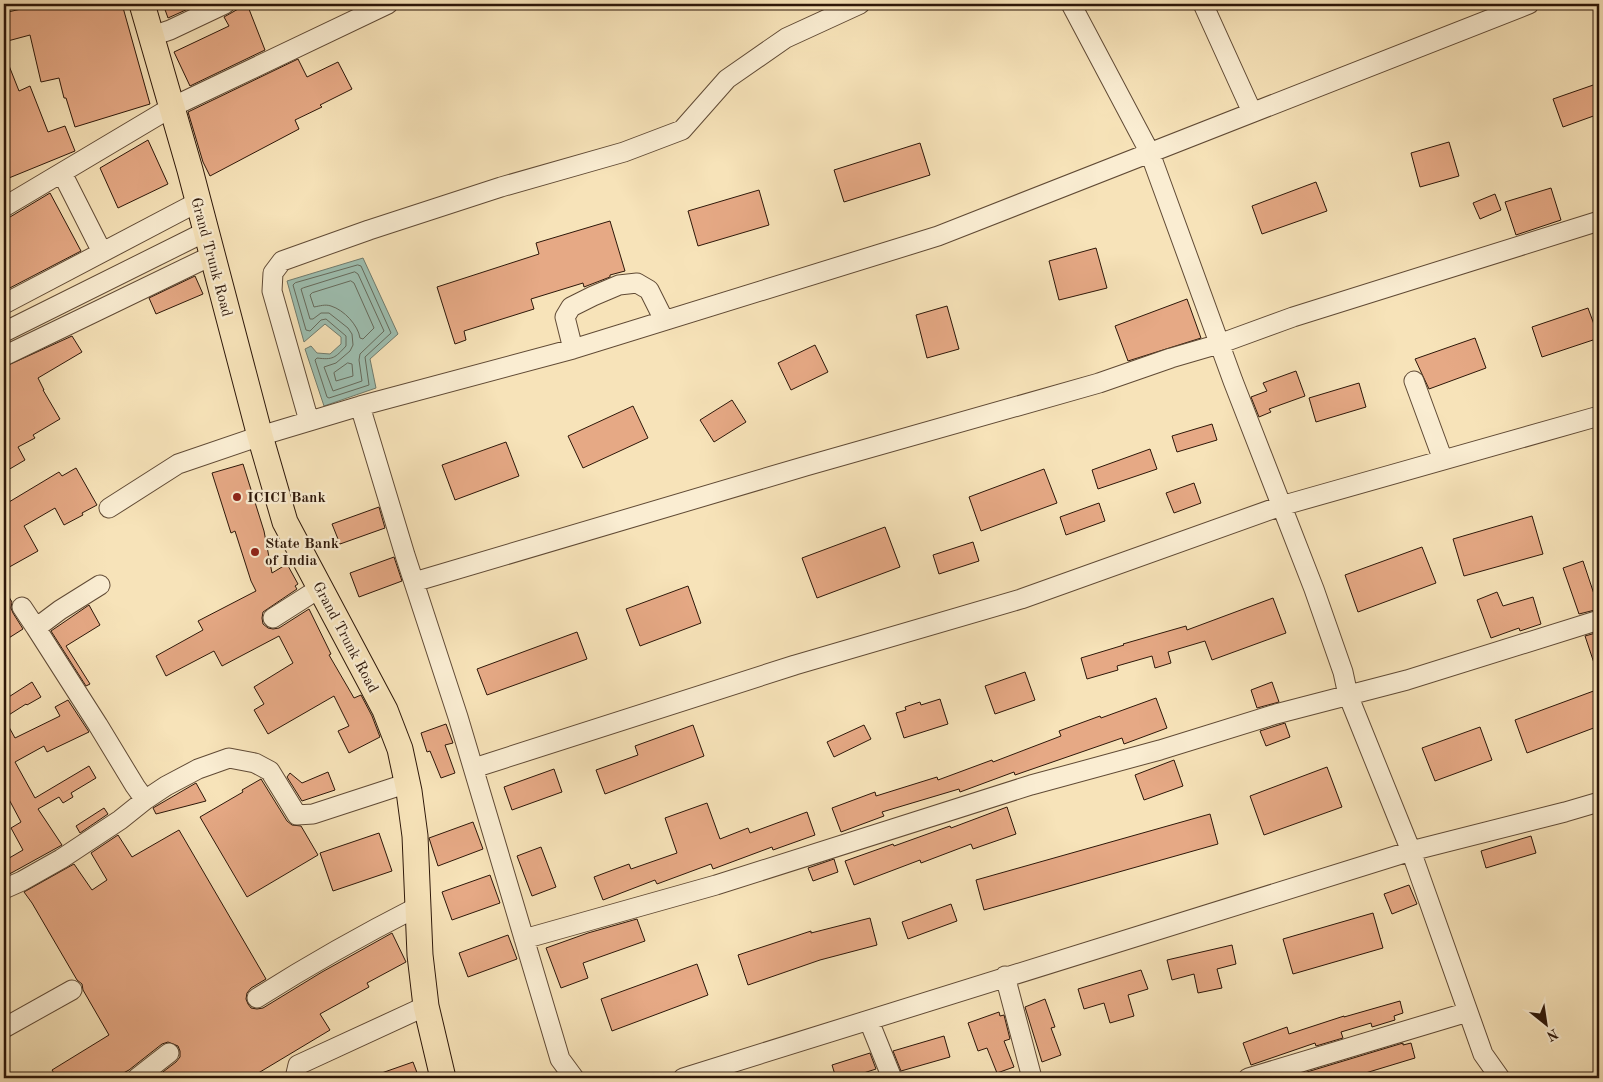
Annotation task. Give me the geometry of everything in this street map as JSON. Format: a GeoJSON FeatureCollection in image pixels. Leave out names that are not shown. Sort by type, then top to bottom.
{"type":"FeatureCollection","features":[{"type":"Feature","properties":{"kind":"main road","name":"Grand Trunk Road"},"geometry":{"type":"LineString","coordinates":[[142,4],[285,522],[385,710],[400,750],[408,783],[415,836],[420,955],[426,1006],[443,1078]]}},
{"type":"Feature","properties":{"kind":"street"},"geometry":{"type":"LineString","coordinates":[[152,36],[170,30],[225,4]]}},
{"type":"Feature","properties":{"kind":"street"},"geometry":{"type":"LineString","coordinates":[[4,207],[172,108],[388,4]]}},
{"type":"Feature","properties":{"kind":"street"},"geometry":{"type":"LineString","coordinates":[[309,421],[272,291],[273,273],[282,261],[369,230],[501,187],[624,152],[682,130],[727,79],[825,11],[860,4]]}},
{"type":"Feature","properties":{"kind":"street"},"geometry":{"type":"LineString","coordinates":[[1070,4],[1150,153],[1219,344],[1321,607],[1343,672],[1348,695],[1411,851],[1483,1054],[1500,1078]]}},
{"type":"Feature","properties":{"kind":"street"},"geometry":{"type":"LineString","coordinates":[[1203,4],[1252,112]]}},
{"type":"Feature","properties":{"kind":"street"},"geometry":{"type":"LineString","coordinates":[[109,508],[178,464],[260,436],[360,406],[573,349],[938,236],[1529,4]]}},
{"type":"Feature","properties":{"kind":"street"},"geometry":{"type":"LineString","coordinates":[[62,173],[102,252]]}},
{"type":"Feature","properties":{"kind":"street"},"geometry":{"type":"LineString","coordinates":[[4,304],[198,202]]}},
{"type":"Feature","properties":{"kind":"street"},"geometry":{"type":"LineString","coordinates":[[414,582],[806,466],[1099,383],[1171,358],[1219,344],[1293,317],[1599,221]]}},
{"type":"Feature","properties":{"kind":"street"},"geometry":{"type":"LineString","coordinates":[[4,332],[208,244]]}},
{"type":"Feature","properties":{"kind":"street"},"geometry":{"type":"LineString","coordinates":[[4,356],[208,244]]}},
{"type":"Feature","properties":{"kind":"street"},"geometry":{"type":"LineString","coordinates":[[573,349],[565,317],[572,307],[619,285],[637,283],[649,290],[664,320]]}},
{"type":"Feature","properties":{"kind":"street"},"geometry":{"type":"LineString","coordinates":[[1414,381],[1443,460]]}},
{"type":"Feature","properties":{"kind":"street"},"geometry":{"type":"LineString","coordinates":[[360,406],[474,768],[560,1059],[574,1078]]}},
{"type":"Feature","properties":{"kind":"street"},"geometry":{"type":"LineString","coordinates":[[474,768],[795,665],[1021,599],[1282,506],[1599,416]]}},
{"type":"Feature","properties":{"kind":"street"},"geometry":{"type":"LineString","coordinates":[[36,628],[60,610],[100,585]]}},
{"type":"Feature","properties":{"kind":"street"},"geometry":{"type":"LineString","coordinates":[[273,618],[320,588]]}},
{"type":"Feature","properties":{"kind":"street"},"geometry":{"type":"LineString","coordinates":[[22,607],[98,725],[134,786],[145,800]]}},
{"type":"Feature","properties":{"kind":"street"},"geometry":{"type":"LineString","coordinates":[[524,939],[716,885],[1031,785],[1160,750],[1276,714],[1407,680],[1599,620]]}},
{"type":"Feature","properties":{"kind":"street"},"geometry":{"type":"LineString","coordinates":[[4,889],[22,881],[61,858],[182,777],[229,758],[255,763],[270,771],[297,815],[313,814],[408,783]]}},
{"type":"Feature","properties":{"kind":"street"},"geometry":{"type":"LineString","coordinates":[[683,1078],[870,1021],[1005,976],[1411,851],[1599,802]]}},
{"type":"Feature","properties":{"kind":"street"},"geometry":{"type":"LineString","coordinates":[[257,998],[360,936],[417,907]]}},
{"type":"Feature","properties":{"kind":"street"},"geometry":{"type":"LineString","coordinates":[[1005,976],[1032,1078]]}},
{"type":"Feature","properties":{"kind":"street"},"geometry":{"type":"LineString","coordinates":[[4,1028],[72,990]]}},
{"type":"Feature","properties":{"kind":"street"},"geometry":{"type":"LineString","coordinates":[[295,1078],[298,1065],[426,1006]]}},
{"type":"Feature","properties":{"kind":"street"},"geometry":{"type":"LineString","coordinates":[[1248,1078],[1468,1012]]}},
{"type":"Feature","properties":{"kind":"street"},"geometry":{"type":"LineString","coordinates":[[870,1021],[892,1078]]}},
{"type":"Feature","properties":{"kind":"street"},"geometry":{"type":"LineString","coordinates":[[137,1078],[169,1053]]}},
{"type":"Feature","properties":{"kind":"water"},"geometry":{"type":"Polygon","coordinates":[[[363,258],[398,334],[370,359],[376,388],[324,406],[305,349],[311,346],[317,353],[330,354],[341,344],[341,337],[325,324],[304,342],[287,281],[363,258]]]}},
{"type":"Feature","properties":{"kind":"building"},"geometry":{"type":"Polygon","coordinates":[[[42,4],[122,4],[150,104],[75,127],[59,78],[41,82],[30,35],[4,42],[4,13],[42,4]]]}},
{"type":"Feature","properties":{"kind":"building"},"geometry":{"type":"Polygon","coordinates":[[[163,4],[199,4],[168,18],[163,4]]]}},
{"type":"Feature","properties":{"kind":"building"},"geometry":{"type":"Polygon","coordinates":[[[247,4],[265,50],[190,86],[174,52],[229,26],[224,17],[247,4]]]}},
{"type":"Feature","properties":{"kind":"building"},"geometry":{"type":"Polygon","coordinates":[[[4,53],[19,91],[30,86],[48,132],[65,126],[75,151],[4,180],[4,53]]]}},
{"type":"Feature","properties":{"kind":"building"},"geometry":{"type":"Polygon","coordinates":[[[298,59],[307,77],[338,62],[352,89],[295,120],[299,129],[210,176],[203,162],[188,112],[298,59]]]}},
{"type":"Feature","properties":{"kind":"building"},"geometry":{"type":"Polygon","coordinates":[[[1599,83],[1599,114],[1563,127],[1553,99],[1599,83]]]}},
{"type":"Feature","properties":{"kind":"building"},"geometry":{"type":"Polygon","coordinates":[[[148,140],[168,184],[118,208],[100,168],[148,140]]]}},
{"type":"Feature","properties":{"kind":"building"},"geometry":{"type":"Polygon","coordinates":[[[1449,142],[1459,176],[1420,187],[1411,153],[1449,142]]]}},
{"type":"Feature","properties":{"kind":"building"},"geometry":{"type":"Polygon","coordinates":[[[920,143],[930,175],[844,202],[834,170],[920,143]]]}},
{"type":"Feature","properties":{"kind":"building"},"geometry":{"type":"Polygon","coordinates":[[[1316,182],[1327,211],[1262,234],[1252,206],[1316,182]]]}},
{"type":"Feature","properties":{"kind":"building"},"geometry":{"type":"Polygon","coordinates":[[[1551,188],[1561,220],[1516,235],[1505,202],[1551,188]]]}},
{"type":"Feature","properties":{"kind":"building"},"geometry":{"type":"Polygon","coordinates":[[[759,190],[769,225],[698,246],[688,211],[759,190]]]}},
{"type":"Feature","properties":{"kind":"building"},"geometry":{"type":"Polygon","coordinates":[[[50,193],[81,251],[4,291],[4,218],[10,217],[50,193]]]}},
{"type":"Feature","properties":{"kind":"building"},"geometry":{"type":"Polygon","coordinates":[[[1495,194],[1501,210],[1480,219],[1473,203],[1495,194]]]}},
{"type":"Feature","properties":{"kind":"building"},"geometry":{"type":"Polygon","coordinates":[[[610,221],[625,271],[610,275],[610,277],[584,287],[583,283],[531,299],[534,309],[464,331],[466,340],[455,344],[437,287],[539,254],[536,243],[610,221]]]}},
{"type":"Feature","properties":{"kind":"building"},"geometry":{"type":"Polygon","coordinates":[[[1096,248],[1107,288],[1059,300],[1049,261],[1096,248]]]}},
{"type":"Feature","properties":{"kind":"building"},"geometry":{"type":"Polygon","coordinates":[[[195,276],[203,294],[156,314],[149,298],[195,276]]]}},
{"type":"Feature","properties":{"kind":"building"},"geometry":{"type":"Polygon","coordinates":[[[1187,299],[1201,338],[1128,361],[1115,326],[1187,299]]]}},
{"type":"Feature","properties":{"kind":"building"},"geometry":{"type":"Polygon","coordinates":[[[947,306],[959,349],[927,358],[916,315],[947,306]]]}},
{"type":"Feature","properties":{"kind":"building"},"geometry":{"type":"Polygon","coordinates":[[[1588,308],[1599,338],[1542,357],[1532,327],[1588,308]]]}},
{"type":"Feature","properties":{"kind":"building"},"geometry":{"type":"Polygon","coordinates":[[[72,336],[82,352],[38,378],[60,419],[33,435],[35,438],[18,447],[25,460],[8,470],[4,462],[4,367],[72,336]]]}},
{"type":"Feature","properties":{"kind":"building"},"geometry":{"type":"Polygon","coordinates":[[[1475,338],[1486,368],[1429,389],[1415,359],[1475,338]]]}},
{"type":"Feature","properties":{"kind":"building"},"geometry":{"type":"Polygon","coordinates":[[[815,345],[828,372],[791,390],[778,363],[815,345]]]}},
{"type":"Feature","properties":{"kind":"building"},"geometry":{"type":"Polygon","coordinates":[[[1296,371],[1305,396],[1269,409],[1271,412],[1259,417],[1251,397],[1267,391],[1263,383],[1296,371]]]}},
{"type":"Feature","properties":{"kind":"building"},"geometry":{"type":"Polygon","coordinates":[[[1359,383],[1366,407],[1316,422],[1309,398],[1359,383]]]}},
{"type":"Feature","properties":{"kind":"building"},"geometry":{"type":"Polygon","coordinates":[[[732,400],[746,422],[714,442],[700,420],[732,400]]]}},
{"type":"Feature","properties":{"kind":"building"},"geometry":{"type":"Polygon","coordinates":[[[633,406],[648,438],[583,468],[568,436],[633,406]]]}},
{"type":"Feature","properties":{"kind":"building"},"geometry":{"type":"Polygon","coordinates":[[[1212,424],[1217,440],[1177,452],[1172,436],[1212,424]]]}},
{"type":"Feature","properties":{"kind":"building"},"geometry":{"type":"Polygon","coordinates":[[[506,442],[519,476],[455,500],[442,465],[506,442]]]}},
{"type":"Feature","properties":{"kind":"building"},"geometry":{"type":"Polygon","coordinates":[[[1150,449],[1157,469],[1098,489],[1092,470],[1150,449]]]}},
{"type":"Feature","properties":{"kind":"building"},"geometry":{"type":"Polygon","coordinates":[[[243,464],[264,531],[272,573],[287,564],[298,584],[295,586],[297,589],[263,612],[263,624],[268,628],[279,628],[309,609],[331,654],[329,655],[354,698],[361,695],[380,737],[349,753],[338,731],[349,726],[334,696],[268,734],[254,710],[264,704],[254,687],[293,663],[279,636],[222,666],[214,651],[166,676],[156,656],[203,630],[198,621],[256,591],[235,531],[231,533],[212,473],[243,464]]]}},
{"type":"Feature","properties":{"kind":"building"},"geometry":{"type":"Polygon","coordinates":[[[76,468],[97,505],[64,525],[55,508],[24,526],[38,551],[4,570],[4,505],[59,472],[62,476],[76,468]]]}},
{"type":"Feature","properties":{"kind":"building"},"geometry":{"type":"Polygon","coordinates":[[[1044,469],[1057,503],[981,531],[969,497],[1044,469]]]}},
{"type":"Feature","properties":{"kind":"building"},"geometry":{"type":"Polygon","coordinates":[[[1194,483],[1201,503],[1174,513],[1166,493],[1194,483]]]}},
{"type":"Feature","properties":{"kind":"building"},"geometry":{"type":"Polygon","coordinates":[[[1099,503],[1105,521],[1066,535],[1060,517],[1099,503]]]}},
{"type":"Feature","properties":{"kind":"building"},"geometry":{"type":"Polygon","coordinates":[[[379,507],[385,528],[340,544],[332,524],[379,507]]]}},
{"type":"Feature","properties":{"kind":"building"},"geometry":{"type":"Polygon","coordinates":[[[1532,516],[1543,554],[1464,576],[1453,539],[1532,516]]]}},
{"type":"Feature","properties":{"kind":"building"},"geometry":{"type":"Polygon","coordinates":[[[885,527],[900,567],[817,598],[802,558],[885,527]]]}},
{"type":"Feature","properties":{"kind":"building"},"geometry":{"type":"Polygon","coordinates":[[[973,542],[979,561],[939,574],[933,555],[973,542]]]}},
{"type":"Feature","properties":{"kind":"building"},"geometry":{"type":"Polygon","coordinates":[[[1422,547],[1436,583],[1358,612],[1345,575],[1422,547]]]}},
{"type":"Feature","properties":{"kind":"building"},"geometry":{"type":"Polygon","coordinates":[[[394,557],[402,581],[359,597],[350,573],[394,557]]]}},
{"type":"Feature","properties":{"kind":"building"},"geometry":{"type":"Polygon","coordinates":[[[1583,561],[1599,609],[1579,614],[1563,568],[1583,561]]]}},
{"type":"Feature","properties":{"kind":"building"},"geometry":{"type":"Polygon","coordinates":[[[688,586],[701,623],[640,646],[626,609],[688,586]]]}},
{"type":"Feature","properties":{"kind":"building"},"geometry":{"type":"Polygon","coordinates":[[[4,589],[12,602],[11,608],[13,613],[23,629],[4,641],[4,589]]]}},
{"type":"Feature","properties":{"kind":"building"},"geometry":{"type":"Polygon","coordinates":[[[1497,592],[1503,606],[1533,597],[1541,624],[1520,631],[1519,628],[1491,638],[1477,600],[1497,592]]]}},
{"type":"Feature","properties":{"kind":"building"},"geometry":{"type":"Polygon","coordinates":[[[1273,598],[1286,633],[1212,660],[1205,641],[1168,652],[1171,663],[1155,668],[1152,656],[1117,666],[1118,670],[1087,679],[1081,658],[1186,626],[1187,630],[1273,598]]]}},
{"type":"Feature","properties":{"kind":"building"},"geometry":{"type":"Polygon","coordinates":[[[89,605],[100,625],[66,646],[90,684],[86,686],[51,631],[89,605]]]}},
{"type":"Feature","properties":{"kind":"building"},"geometry":{"type":"Polygon","coordinates":[[[577,632],[587,659],[487,695],[477,669],[577,632]]]}},
{"type":"Feature","properties":{"kind":"building"},"geometry":{"type":"Polygon","coordinates":[[[1599,632],[1599,671],[1597,672],[1585,636],[1599,632]]]}},
{"type":"Feature","properties":{"kind":"building"},"geometry":{"type":"Polygon","coordinates":[[[1025,672],[1035,700],[995,714],[985,686],[1025,672]]]}},
{"type":"Feature","properties":{"kind":"building"},"geometry":{"type":"Polygon","coordinates":[[[32,682],[41,697],[4,718],[4,700],[32,682]]]}},
{"type":"Feature","properties":{"kind":"building"},"geometry":{"type":"Polygon","coordinates":[[[1272,682],[1279,702],[1257,708],[1251,690],[1272,682]]]}},
{"type":"Feature","properties":{"kind":"building"},"geometry":{"type":"Polygon","coordinates":[[[1599,689],[1599,726],[1527,753],[1515,720],[1599,689]]]}},
{"type":"Feature","properties":{"kind":"building"},"geometry":{"type":"Polygon","coordinates":[[[1156,698],[1167,728],[1124,744],[1122,738],[1015,775],[1014,772],[960,792],[959,789],[882,812],[884,816],[841,832],[832,808],[875,792],[876,796],[937,777],[938,780],[992,760],[993,762],[1061,736],[1059,731],[1156,698]]]}},
{"type":"Feature","properties":{"kind":"building"},"geometry":{"type":"Polygon","coordinates":[[[940,699],[948,724],[904,738],[896,713],[906,710],[905,707],[920,702],[921,705],[940,699]]]}},
{"type":"Feature","properties":{"kind":"building"},"geometry":{"type":"Polygon","coordinates":[[[68,700],[89,732],[47,752],[44,746],[15,762],[35,798],[89,766],[96,778],[71,793],[73,797],[63,803],[59,797],[38,809],[62,845],[4,877],[4,861],[23,850],[11,828],[21,822],[4,790],[4,718],[15,738],[60,716],[55,707],[68,700]]]}},
{"type":"Feature","properties":{"kind":"building"},"geometry":{"type":"Polygon","coordinates":[[[1285,723],[1290,737],[1266,746],[1260,731],[1285,723]]]}},
{"type":"Feature","properties":{"kind":"building"},"geometry":{"type":"Polygon","coordinates":[[[446,724],[453,743],[445,745],[455,773],[441,778],[430,751],[427,752],[421,733],[446,724]]]}},
{"type":"Feature","properties":{"kind":"building"},"geometry":{"type":"Polygon","coordinates":[[[693,725],[704,756],[605,794],[596,770],[638,755],[635,746],[693,725]]]}},
{"type":"Feature","properties":{"kind":"building"},"geometry":{"type":"Polygon","coordinates":[[[864,725],[871,739],[834,757],[827,742],[864,725]]]}},
{"type":"Feature","properties":{"kind":"building"},"geometry":{"type":"Polygon","coordinates":[[[1480,727],[1492,760],[1435,781],[1422,748],[1480,727]]]}},
{"type":"Feature","properties":{"kind":"building"},"geometry":{"type":"Polygon","coordinates":[[[1174,760],[1183,786],[1144,800],[1135,775],[1174,760]]]}},
{"type":"Feature","properties":{"kind":"building"},"geometry":{"type":"Polygon","coordinates":[[[1327,767],[1342,807],[1264,835],[1250,796],[1327,767]]]}},
{"type":"Feature","properties":{"kind":"building"},"geometry":{"type":"Polygon","coordinates":[[[554,769],[562,792],[512,810],[504,787],[554,769]]]}},
{"type":"Feature","properties":{"kind":"building"},"geometry":{"type":"Polygon","coordinates":[[[328,772],[335,790],[302,801],[287,777],[290,773],[302,783],[328,772]]]}},
{"type":"Feature","properties":{"kind":"building"},"geometry":{"type":"Polygon","coordinates":[[[261,779],[287,821],[292,825],[301,826],[318,855],[247,897],[200,817],[243,792],[242,790],[261,779]]]}},
{"type":"Feature","properties":{"kind":"building"},"geometry":{"type":"Polygon","coordinates":[[[196,783],[206,801],[156,814],[153,808],[196,783]]]}},
{"type":"Feature","properties":{"kind":"building"},"geometry":{"type":"Polygon","coordinates":[[[707,803],[720,839],[748,828],[750,833],[807,812],[815,835],[773,850],[772,847],[713,869],[711,864],[657,884],[655,880],[603,900],[594,877],[629,864],[631,869],[677,853],[665,818],[707,803]]]}},
{"type":"Feature","properties":{"kind":"building"},"geometry":{"type":"Polygon","coordinates":[[[1007,807],[1016,834],[973,849],[971,844],[921,863],[920,860],[854,885],[845,861],[950,826],[951,828],[1007,807]]]}},
{"type":"Feature","properties":{"kind":"building"},"geometry":{"type":"Polygon","coordinates":[[[104,808],[108,814],[80,833],[76,826],[104,808]]]}},
{"type":"Feature","properties":{"kind":"building"},"geometry":{"type":"Polygon","coordinates":[[[1210,814],[1218,844],[984,910],[976,880],[1210,814]]]}},
{"type":"Feature","properties":{"kind":"building"},"geometry":{"type":"Polygon","coordinates":[[[473,822],[483,849],[438,866],[429,838],[473,822]]]}},
{"type":"Feature","properties":{"kind":"building"},"geometry":{"type":"Polygon","coordinates":[[[179,830],[266,979],[251,988],[247,993],[246,999],[251,1008],[263,1008],[392,933],[406,962],[367,983],[369,987],[320,1014],[330,1030],[250,1078],[155,1078],[180,1057],[178,1046],[168,1042],[162,1044],[129,1070],[114,1078],[57,1078],[52,1070],[109,1035],[83,990],[82,984],[77,980],[24,892],[74,864],[92,890],[107,880],[91,853],[118,835],[132,857],[179,830]]]}},
{"type":"Feature","properties":{"kind":"building"},"geometry":{"type":"Polygon","coordinates":[[[379,833],[392,871],[333,891],[320,853],[379,833]]]}},
{"type":"Feature","properties":{"kind":"building"},"geometry":{"type":"Polygon","coordinates":[[[1531,836],[1536,853],[1486,868],[1481,851],[1531,836]]]}},
{"type":"Feature","properties":{"kind":"building"},"geometry":{"type":"Polygon","coordinates":[[[541,847],[556,887],[532,896],[517,856],[541,847]]]}},
{"type":"Feature","properties":{"kind":"building"},"geometry":{"type":"Polygon","coordinates":[[[834,859],[838,872],[813,881],[808,868],[834,859]]]}},
{"type":"Feature","properties":{"kind":"building"},"geometry":{"type":"Polygon","coordinates":[[[490,875],[500,903],[452,920],[442,892],[490,875]]]}},
{"type":"Feature","properties":{"kind":"building"},"geometry":{"type":"Polygon","coordinates":[[[1409,885],[1417,904],[1392,914],[1384,894],[1409,885]]]}},
{"type":"Feature","properties":{"kind":"building"},"geometry":{"type":"Polygon","coordinates":[[[951,904],[957,921],[908,939],[902,922],[951,904]]]}},
{"type":"Feature","properties":{"kind":"building"},"geometry":{"type":"Polygon","coordinates":[[[1373,913],[1383,948],[1293,974],[1283,939],[1373,913]]]}},
{"type":"Feature","properties":{"kind":"building"},"geometry":{"type":"Polygon","coordinates":[[[870,918],[877,945],[820,960],[748,985],[738,955],[811,931],[811,933],[870,918]]]}},
{"type":"Feature","properties":{"kind":"building"},"geometry":{"type":"Polygon","coordinates":[[[637,919],[645,941],[583,963],[588,978],[561,988],[546,948],[588,933],[637,919]]]}},
{"type":"Feature","properties":{"kind":"building"},"geometry":{"type":"Polygon","coordinates":[[[508,935],[517,959],[468,977],[459,953],[508,935]]]}},
{"type":"Feature","properties":{"kind":"building"},"geometry":{"type":"Polygon","coordinates":[[[1232,945],[1236,964],[1217,969],[1222,988],[1198,993],[1194,974],[1172,980],[1167,960],[1232,945]]]}},
{"type":"Feature","properties":{"kind":"building"},"geometry":{"type":"Polygon","coordinates":[[[697,964],[708,995],[612,1031],[601,999],[697,964]]]}},
{"type":"Feature","properties":{"kind":"building"},"geometry":{"type":"Polygon","coordinates":[[[1141,970],[1148,989],[1128,995],[1134,1016],[1110,1023],[1104,1003],[1084,1009],[1078,989],[1141,970]]]}},
{"type":"Feature","properties":{"kind":"building"},"geometry":{"type":"Polygon","coordinates":[[[1045,999],[1055,1027],[1051,1028],[1061,1055],[1042,1062],[1025,1007],[1045,999]]]}},
{"type":"Feature","properties":{"kind":"building"},"geometry":{"type":"Polygon","coordinates":[[[1400,1001],[1403,1013],[1394,1016],[1395,1020],[1372,1027],[1371,1023],[1341,1032],[1343,1038],[1316,1046],[1315,1043],[1251,1065],[1243,1043],[1287,1027],[1289,1034],[1344,1016],[1400,1001]]]}},
{"type":"Feature","properties":{"kind":"building"},"geometry":{"type":"Polygon","coordinates":[[[999,1012],[1000,1016],[1004,1015],[1010,1039],[1004,1041],[1014,1067],[997,1073],[987,1048],[978,1051],[968,1023],[999,1012]]]}},
{"type":"Feature","properties":{"kind":"building"},"geometry":{"type":"Polygon","coordinates":[[[944,1036],[950,1057],[901,1071],[893,1051],[944,1036]]]}},
{"type":"Feature","properties":{"kind":"building"},"geometry":{"type":"Polygon","coordinates":[[[1403,1043],[1403,1045],[1411,1043],[1415,1058],[1349,1078],[1298,1078],[1297,1075],[1403,1043]]]}},
{"type":"Feature","properties":{"kind":"building"},"geometry":{"type":"Polygon","coordinates":[[[870,1053],[876,1069],[848,1078],[836,1078],[832,1065],[870,1053]]]}},
{"type":"Feature","properties":{"kind":"building"},"geometry":{"type":"Polygon","coordinates":[[[413,1062],[419,1078],[373,1078],[373,1076],[413,1062]]]}},
{"type":"Feature","properties":{"kind":"place","name":"ICICI Bank"},"geometry":{"type":"Point","coordinates":[237,497]}},
{"type":"Feature","properties":{"kind":"place","name":"State Bank of India"},"geometry":{"type":"Point","coordinates":[255,552]}}]}
